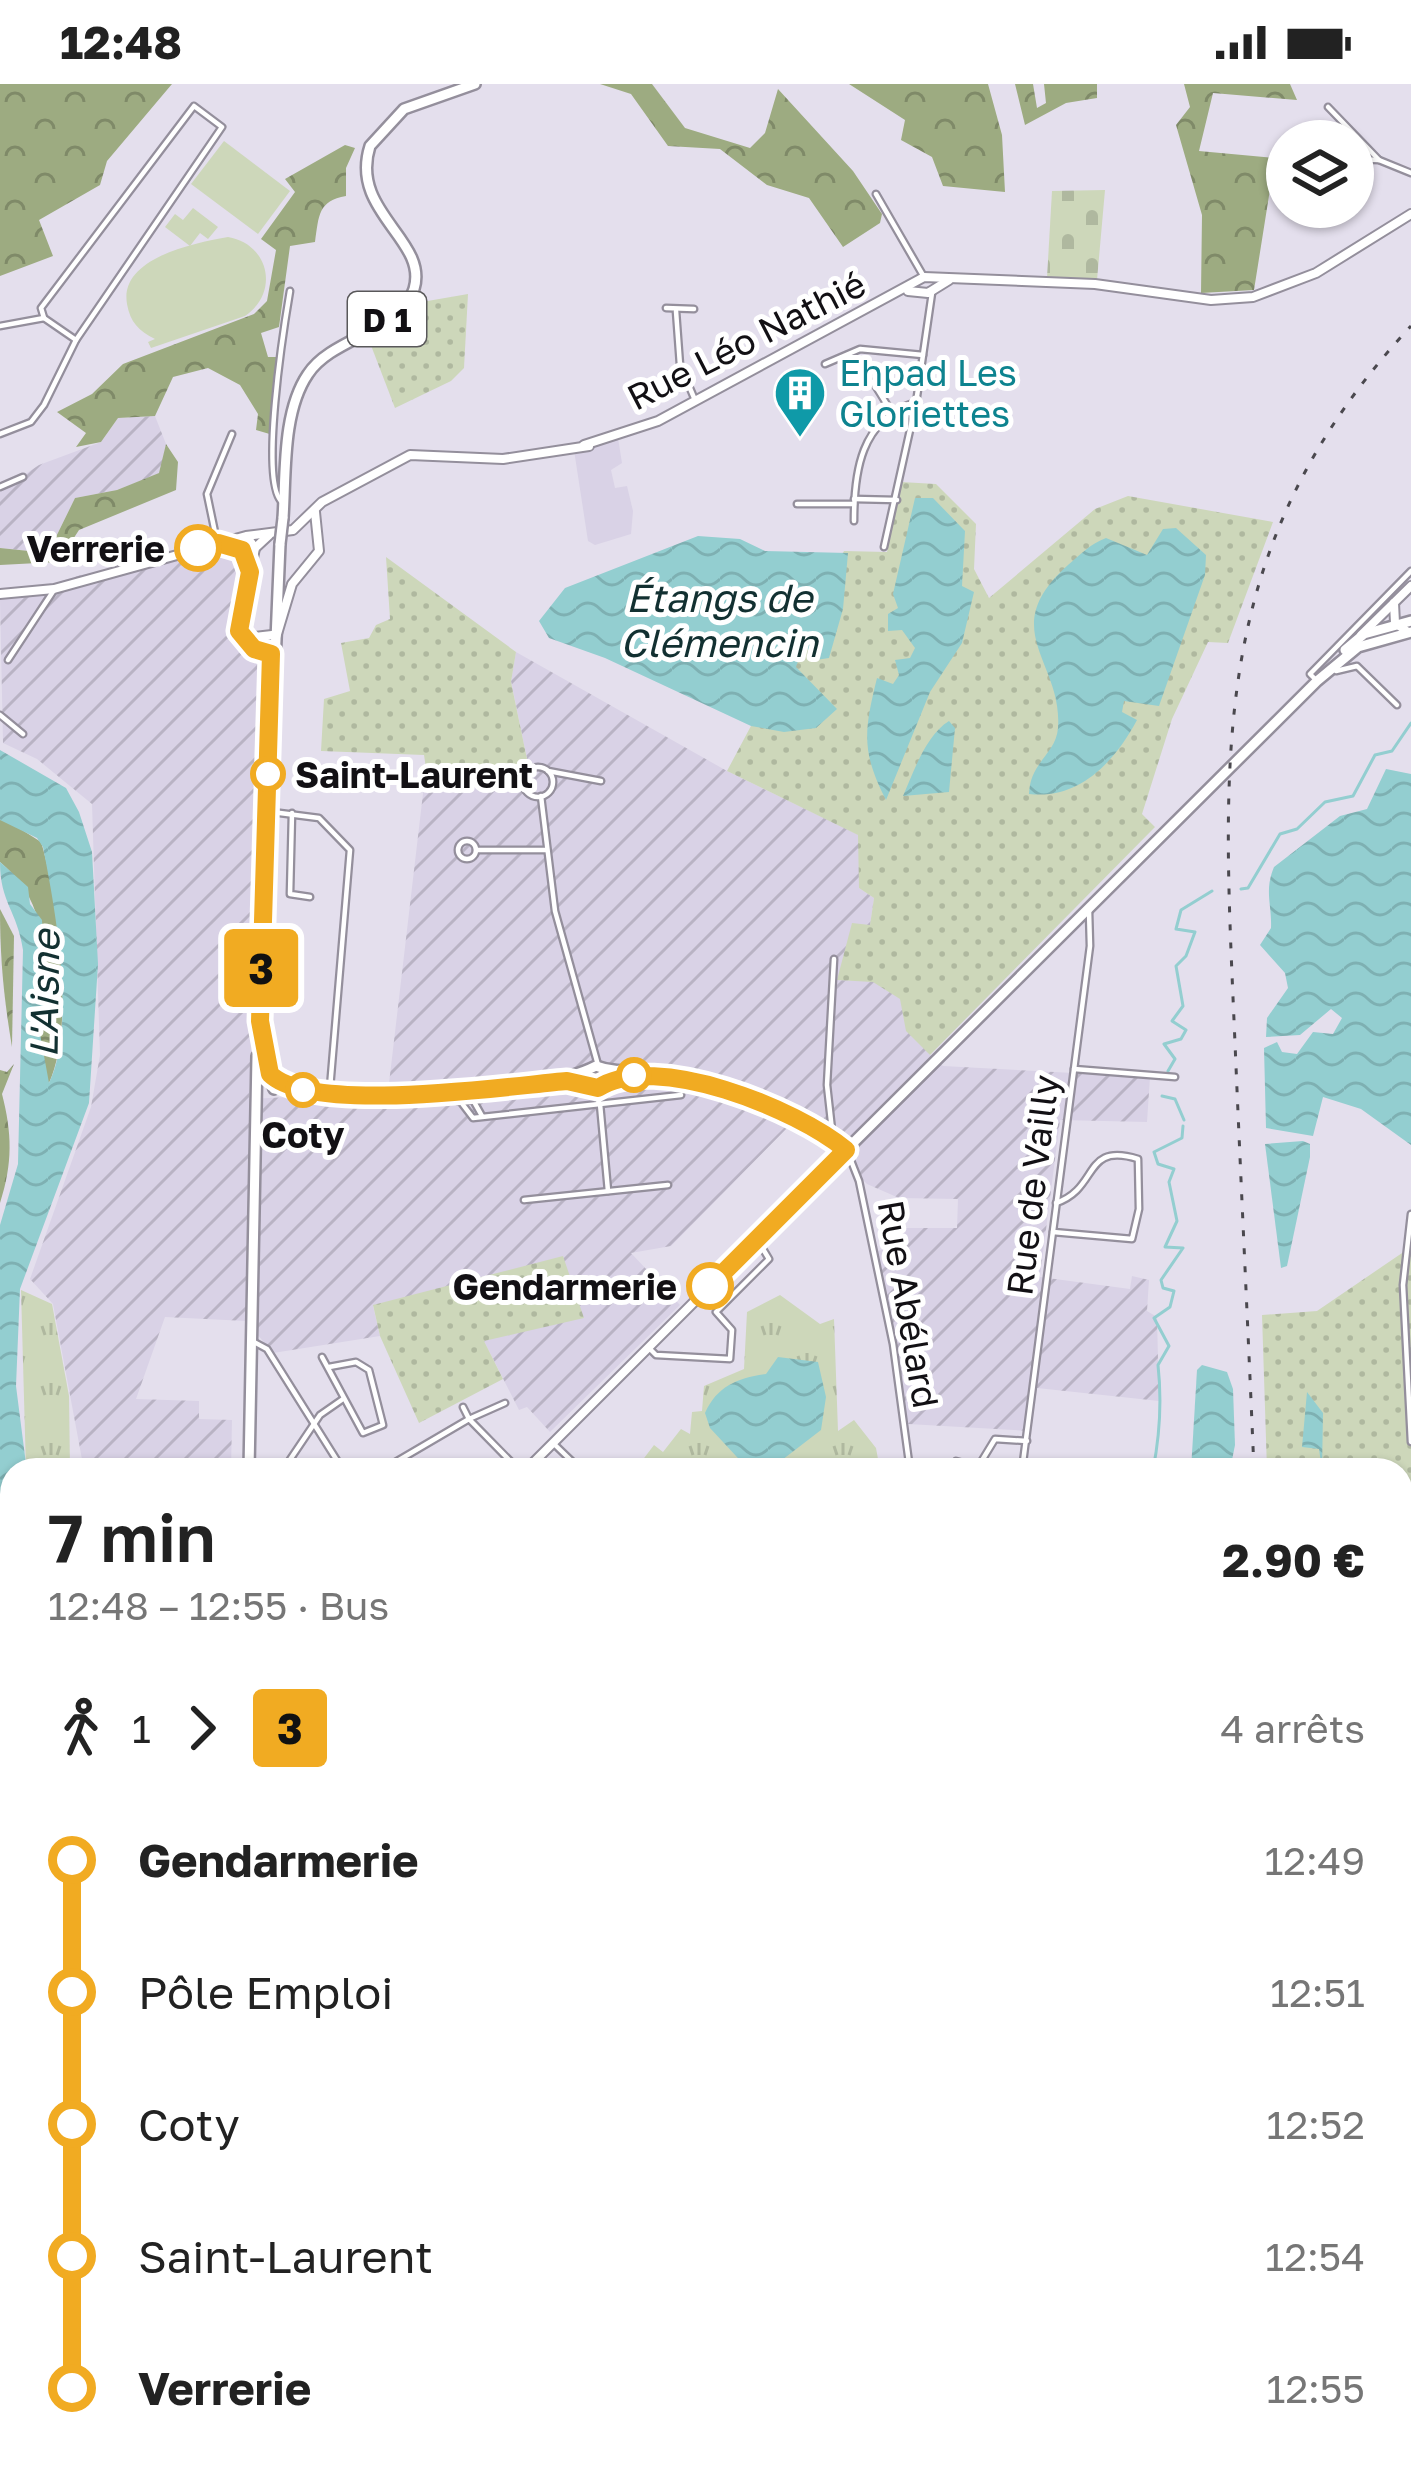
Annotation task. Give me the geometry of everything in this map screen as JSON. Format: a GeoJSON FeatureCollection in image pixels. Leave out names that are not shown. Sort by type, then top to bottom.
{"type":"FeatureCollection","features":[{"type":"Feature","properties":{"kind":"main road","name":"D 1"},"geometry":{"type":"LineString","coordinates":[[267,1084],[260,1021],[271,654],[294,407],[310,370],[330,351],[402,309],[414,291],[412,259],[370,195],[370,146],[404,109],[475,84]]}},
{"type":"Feature","properties":{"kind":"main road"},"geometry":{"type":"LineString","coordinates":[[927,286],[951,280],[1096,284],[1210,300],[1253,297],[1308,278],[1411,214]]}},
{"type":"Feature","properties":{"kind":"main road","name":"Rue Léo Nathié"},"geometry":{"type":"LineString","coordinates":[[303,525],[322,502],[410,455],[499,459],[604,444],[895,294],[927,286]]}},
{"type":"Feature","properties":{"kind":"main road"},"geometry":{"type":"LineString","coordinates":[[246,536],[255,548],[238,625],[242,638],[254,649],[271,654],[292,584],[319,551],[316,511]]}},
{"type":"Feature","properties":{"kind":"main road"},"geometry":{"type":"LineString","coordinates":[[0,593],[54,589],[246,536],[281,538],[303,525],[315,529]]}},
{"type":"Feature","properties":{"kind":"main road"},"geometry":{"type":"LineString","coordinates":[[218,543],[242,550],[255,548],[269,535]]}},
{"type":"Feature","properties":{"kind":"main road"},"geometry":{"type":"LineString","coordinates":[[246,536],[242,550],[250,572]]}},
{"type":"Feature","properties":{"kind":"main road"},"geometry":{"type":"LineString","coordinates":[[536,1458],[1408,590]]}},
{"type":"Feature","properties":{"kind":"main road"},"geometry":{"type":"LineString","coordinates":[[1394,602],[1396,623]]}},
{"type":"Feature","properties":{"kind":"main road"},"geometry":{"type":"LineString","coordinates":[[1360,636],[1396,623],[1410,628]]}},
{"type":"Feature","properties":{"kind":"main road"},"geometry":{"type":"LineString","coordinates":[[1322,677],[1358,647],[1410,628]]}},
{"type":"Feature","properties":{"kind":"main road"},"geometry":{"type":"LineString","coordinates":[[242,638],[272,635]]}},
{"type":"Feature","properties":{"kind":"main road"},"geometry":{"type":"LineString","coordinates":[[249,1458],[257,1135],[267,1084],[330,1094],[457,1095],[596,1075],[669,1072],[833,1139],[846,1150]]}},
{"type":"Feature","properties":{"kind":"street"},"geometry":{"type":"LineString","coordinates":[[0,434],[31,422],[76,340],[222,127],[194,106],[41,308],[44,318],[76,340]]}},
{"type":"Feature","properties":{"kind":"street"},"geometry":{"type":"LineString","coordinates":[[1328,107],[1379,160]]}},
{"type":"Feature","properties":{"kind":"street"},"geometry":{"type":"LineString","coordinates":[[1374,160],[1411,173]]}},
{"type":"Feature","properties":{"kind":"street"},"geometry":{"type":"LineString","coordinates":[[876,194],[927,286],[930,302],[916,403],[884,547]]}},
{"type":"Feature","properties":{"kind":"street"},"geometry":{"type":"LineString","coordinates":[[284,503],[275,497],[273,481],[279,358],[290,291]]}},
{"type":"Feature","properties":{"kind":"street"},"geometry":{"type":"LineString","coordinates":[[666,308],[694,309]]}},
{"type":"Feature","properties":{"kind":"street"},"geometry":{"type":"LineString","coordinates":[[676,310],[680,365],[695,400]]}},
{"type":"Feature","properties":{"kind":"street"},"geometry":{"type":"LineString","coordinates":[[0,326],[44,318]]}},
{"type":"Feature","properties":{"kind":"street"},"geometry":{"type":"LineString","coordinates":[[825,364],[860,349],[923,355]]}},
{"type":"Feature","properties":{"kind":"street"},"geometry":{"type":"LineString","coordinates":[[873,382],[891,411]]}},
{"type":"Feature","properties":{"kind":"street"},"geometry":{"type":"LineString","coordinates":[[854,520],[866,444],[891,411],[916,403]]}},
{"type":"Feature","properties":{"kind":"street"},"geometry":{"type":"LineString","coordinates":[[218,543],[207,494],[232,434]]}},
{"type":"Feature","properties":{"kind":"street"},"geometry":{"type":"LineString","coordinates":[[0,487],[23,477]]}},
{"type":"Feature","properties":{"kind":"street"},"geometry":{"type":"LineString","coordinates":[[797,504],[896,500]]}},
{"type":"Feature","properties":{"kind":"street"},"geometry":{"type":"LineString","coordinates":[[1397,705],[1357,666],[1322,677],[1310,674],[1411,572]]}},
{"type":"Feature","properties":{"kind":"street"},"geometry":{"type":"LineString","coordinates":[[8,660],[54,589]]}},
{"type":"Feature","properties":{"kind":"street"},"geometry":{"type":"LineString","coordinates":[[0,715],[23,734]]}},
{"type":"Feature","properties":{"kind":"street"},"geometry":{"type":"LineString","coordinates":[[541,796],[528,792],[523,780],[535,767],[601,782]]}},
{"type":"Feature","properties":{"kind":"street"},"geometry":{"type":"LineString","coordinates":[[548,771],[553,780]]}},
{"type":"Feature","properties":{"kind":"street"},"geometry":{"type":"LineString","coordinates":[[560,776],[541,796],[547,850],[555,911],[596,1075],[608,1191]]}},
{"type":"Feature","properties":{"kind":"street"},"geometry":{"type":"LineString","coordinates":[[266,812],[314,817],[350,850],[330,1094]]}},
{"type":"Feature","properties":{"kind":"street"},"geometry":{"type":"LineString","coordinates":[[292,813],[290,893],[310,897]]}},
{"type":"Feature","properties":{"kind":"street"},"geometry":{"type":"LineString","coordinates":[[476,850],[547,850]]}},
{"type":"Feature","properties":{"kind":"street","name":"Rue de Vailly"},"geometry":{"type":"LineString","coordinates":[[1024,1458],[1093,920],[1088,908]]}},
{"type":"Feature","properties":{"kind":"street"},"geometry":{"type":"LineString","coordinates":[[833,1139],[827,1085],[834,959]]}},
{"type":"Feature","properties":{"kind":"street"},"geometry":{"type":"LineString","coordinates":[[1074,1070],[1175,1077]]}},
{"type":"Feature","properties":{"kind":"street"},"geometry":{"type":"LineString","coordinates":[[457,1095],[469,1118],[681,1095]]}},
{"type":"Feature","properties":{"kind":"street"},"geometry":{"type":"LineString","coordinates":[[457,1095],[473,1100],[476,1113],[484,1116]]}},
{"type":"Feature","properties":{"kind":"street","name":"Rue Abélard"},"geometry":{"type":"LineString","coordinates":[[846,1150],[860,1180],[908,1458]]}},
{"type":"Feature","properties":{"kind":"street"},"geometry":{"type":"LineString","coordinates":[[1053,1232],[1132,1239],[1139,1209],[1138,1160],[1104,1154],[1088,1180],[1056,1203]]}},
{"type":"Feature","properties":{"kind":"street"},"geometry":{"type":"LineString","coordinates":[[524,1200],[668,1185]]}},
{"type":"Feature","properties":{"kind":"street"},"geometry":{"type":"LineString","coordinates":[[1411,1214],[1402,1285],[1411,1442]]}},
{"type":"Feature","properties":{"kind":"street"},"geometry":{"type":"LineString","coordinates":[[649,1348],[656,1354],[730,1359],[732,1330],[716,1312],[770,1259],[757,1239]]}},
{"type":"Feature","properties":{"kind":"street"},"geometry":{"type":"LineString","coordinates":[[252,1342],[267,1349],[335,1458]]}},
{"type":"Feature","properties":{"kind":"street"},"geometry":{"type":"LineString","coordinates":[[322,1357],[363,1433],[382,1425],[369,1370],[356,1362],[329,1367]]}},
{"type":"Feature","properties":{"kind":"street"},"geometry":{"type":"LineString","coordinates":[[291,1458],[313,1423],[343,1399]]}},
{"type":"Feature","properties":{"kind":"street"},"geometry":{"type":"LineString","coordinates":[[402,1458],[505,1403]]}},
{"type":"Feature","properties":{"kind":"street"},"geometry":{"type":"LineString","coordinates":[[463,1407],[469,1419],[510,1458]]}},
{"type":"Feature","properties":{"kind":"street"},"geometry":{"type":"LineString","coordinates":[[983,1458],[995,1439],[1027,1441]]}},
{"type":"Feature","properties":{"kind":"street"},"geometry":{"type":"LineString","coordinates":[[554,1443],[569,1458]]}},
{"type":"Feature","properties":{"kind":"shaded area"},"geometry":{"type":"Polygon","coordinates":[[[155,416],[166,444],[160,473],[117,490],[75,498],[53,543],[29,551],[0,548],[0,491],[39,465],[101,442],[118,418],[155,416]]]}},
{"type":"Feature","properties":{"kind":"shaded area"},"geometry":{"type":"Polygon","coordinates":[[[618,438],[622,463],[611,470],[615,488],[627,486],[633,511],[631,534],[595,545],[588,541],[574,450],[618,438]]]}},
{"type":"Feature","properties":{"kind":"shaded area"},"geometry":{"type":"Polygon","coordinates":[[[229,549],[242,562],[228,625],[269,669],[249,1099],[388,1092],[426,768],[516,773],[527,759],[511,681],[516,652],[727,771],[859,835],[859,888],[874,898],[870,926],[837,980],[873,981],[901,999],[930,1055],[943,1066],[1150,1077],[1147,1122],[1060,1120],[1040,1277],[1130,1289],[1132,1276],[1149,1280],[1147,1311],[1157,1317],[1159,1401],[1037,1388],[1031,1431],[908,1424],[877,1251],[900,1246],[900,1228],[957,1228],[958,1199],[899,1198],[867,1184],[818,1135],[791,1124],[671,1246],[631,1253],[680,1305],[550,1432],[527,1407],[519,1410],[484,1341],[373,1306],[380,1336],[273,1353],[246,1321],[165,1317],[136,1399],[199,1401],[199,1419],[232,1420],[231,1458],[82,1458],[53,1304],[30,1279],[91,1107],[100,1055],[92,804],[37,759],[3,743],[0,600],[81,575],[229,549]]]}},
{"type":"Feature","properties":{"kind":"green space"},"geometry":{"type":"Polygon","coordinates":[[[0,84],[172,84],[107,161],[100,185],[39,220],[53,256],[0,276],[0,84]]]}},
{"type":"Feature","properties":{"kind":"green space"},"geometry":{"type":"Polygon","coordinates":[[[600,84],[652,84],[685,128],[750,148],[765,133],[778,89],[853,171],[882,214],[880,223],[843,247],[809,198],[767,185],[720,149],[668,146],[631,94],[600,84]]]}},
{"type":"Feature","properties":{"kind":"green space"},"geometry":{"type":"Polygon","coordinates":[[[849,84],[988,84],[1002,135],[1005,192],[943,186],[932,157],[901,140],[905,120],[849,84]]]}},
{"type":"Feature","properties":{"kind":"green space"},"geometry":{"type":"Polygon","coordinates":[[[1015,84],[1033,84],[1037,108],[1046,103],[1044,84],[1097,84],[1097,98],[1066,103],[1025,125],[1015,84]]]}},
{"type":"Feature","properties":{"kind":"green space"},"geometry":{"type":"Polygon","coordinates":[[[1184,84],[1290,84],[1297,100],[1213,93],[1199,151],[1266,157],[1266,215],[1254,290],[1201,293],[1202,215],[1176,125],[1190,107],[1184,84]]]}},
{"type":"Feature","properties":{"kind":"green space"},"geometry":{"type":"Polygon","coordinates":[[[224,141],[290,191],[258,234],[191,184],[224,141]]]}},
{"type":"Feature","properties":{"kind":"green space"},"geometry":{"type":"Polygon","coordinates":[[[345,145],[355,148],[346,168],[346,196],[325,206],[315,242],[290,246],[279,327],[261,333],[268,357],[276,357],[273,435],[256,430],[258,414],[240,385],[208,368],[173,377],[155,416],[118,418],[101,442],[76,447],[86,433],[57,412],[92,394],[123,364],[254,314],[267,301],[276,250],[261,239],[295,192],[285,179],[345,145]]]}},
{"type":"Feature","properties":{"kind":"green space"},"geometry":{"type":"Polygon","coordinates":[[[1105,190],[1097,280],[1047,278],[1052,191],[1105,190]]]}},
{"type":"Feature","properties":{"kind":"green space"},"geometry":{"type":"Polygon","coordinates":[[[193,208],[218,227],[208,239],[200,233],[190,246],[165,227],[175,214],[183,220],[193,208]]]}},
{"type":"Feature","properties":{"kind":"green space"},"geometry":{"type":"Polygon","coordinates":[[[228,237],[242,241],[261,259],[266,282],[256,306],[245,316],[151,348],[148,342],[155,339],[136,325],[128,310],[128,288],[135,275],[162,256],[228,237]]]}},
{"type":"Feature","properties":{"kind":"green space"},"geometry":{"type":"Polygon","coordinates":[[[468,294],[464,368],[451,381],[395,408],[367,335],[416,303],[468,294]]]}},
{"type":"Feature","properties":{"kind":"green space"},"geometry":{"type":"Polygon","coordinates":[[[166,444],[178,462],[176,490],[79,530],[66,550],[76,561],[0,565],[0,548],[29,551],[53,543],[75,498],[117,490],[159,473],[166,444]]]}},
{"type":"Feature","properties":{"kind":"green space"},"geometry":{"type":"Polygon","coordinates":[[[901,482],[936,484],[976,524],[974,569],[989,598],[1095,509],[1128,496],[1273,522],[1228,643],[1208,642],[1172,719],[1142,814],[1155,827],[930,1055],[906,1031],[900,999],[873,982],[837,980],[852,923],[870,925],[874,898],[859,888],[858,835],[727,771],[844,551],[887,552],[901,482]]]}},
{"type":"Feature","properties":{"kind":"green space"},"geometry":{"type":"Polygon","coordinates":[[[386,557],[516,652],[511,682],[527,759],[516,774],[426,768],[424,755],[321,751],[324,699],[350,691],[341,643],[369,638],[376,625],[390,619],[386,557]]]}},
{"type":"Feature","properties":{"kind":"green space"},"geometry":{"type":"Polygon","coordinates":[[[0,816],[41,842],[54,896],[63,997],[57,1059],[49,1083],[44,1078],[40,1038],[44,962],[38,918],[30,898],[0,862],[0,816]]]}},
{"type":"Feature","properties":{"kind":"green space"},"geometry":{"type":"Polygon","coordinates":[[[0,909],[14,936],[12,1047],[3,980],[0,909]]]}},
{"type":"Feature","properties":{"kind":"green space"},"geometry":{"type":"Polygon","coordinates":[[[14,1064],[2,1094],[10,1148],[0,1203],[0,1070],[7,1072],[14,1064]]]}},
{"type":"Feature","properties":{"kind":"green space"},"geometry":{"type":"Polygon","coordinates":[[[1411,1226],[1411,1458],[1267,1458],[1262,1315],[1317,1311],[1405,1251],[1411,1226]]]}},
{"type":"Feature","properties":{"kind":"green space"},"geometry":{"type":"Polygon","coordinates":[[[563,1256],[584,1318],[484,1341],[503,1379],[419,1423],[380,1336],[373,1305],[563,1256]]]}},
{"type":"Feature","properties":{"kind":"green space"},"geometry":{"type":"Polygon","coordinates":[[[21,1290],[52,1304],[69,1396],[70,1458],[26,1458],[21,1290]]]}},
{"type":"Feature","properties":{"kind":"green space"},"geometry":{"type":"Polygon","coordinates":[[[780,1295],[820,1324],[834,1319],[838,1431],[854,1420],[876,1448],[878,1458],[644,1458],[654,1445],[663,1452],[681,1429],[690,1434],[692,1412],[702,1411],[704,1386],[744,1369],[747,1312],[780,1295]]]}},
{"type":"Feature","properties":{"kind":"water","name":"Étangs de Clémencin"},"geometry":{"type":"Polygon","coordinates":[[[915,498],[933,498],[965,531],[962,586],[974,592],[962,643],[930,692],[886,800],[869,754],[869,713],[877,678],[893,684],[899,675],[895,660],[910,658],[915,648],[902,630],[888,631],[888,614],[898,608],[893,594],[915,498]]]}},
{"type":"Feature","properties":{"kind":"water"},"geometry":{"type":"Polygon","coordinates":[[[1176,528],[1206,555],[1205,575],[1159,706],[1124,701],[1122,712],[1137,720],[1107,763],[1064,791],[1029,794],[1058,728],[1057,704],[1034,627],[1036,608],[1047,588],[1100,540],[1106,538],[1147,555],[1163,529],[1176,528]]]}},
{"type":"Feature","properties":{"kind":"water","name":"Étangs de Clémencin"},"geometry":{"type":"Polygon","coordinates":[[[698,536],[740,539],[765,551],[848,553],[843,609],[829,658],[816,660],[804,644],[796,667],[837,709],[816,728],[784,732],[751,726],[605,658],[549,638],[539,621],[565,588],[698,536]]]}},
{"type":"Feature","properties":{"kind":"water"},"geometry":{"type":"Polygon","coordinates":[[[949,721],[955,728],[949,792],[903,796],[927,744],[949,721]]]}},
{"type":"Feature","properties":{"kind":"water","name":"L'Aisne"},"geometry":{"type":"Polygon","coordinates":[[[0,750],[66,788],[92,852],[98,964],[89,1103],[20,1289],[16,1386],[25,1458],[0,1458],[0,1225],[18,1164],[23,950],[0,862],[28,887],[30,904],[42,920],[46,1001],[40,1034],[49,1083],[62,1031],[63,999],[58,933],[43,847],[37,838],[0,820],[0,750]]]}},
{"type":"Feature","properties":{"kind":"water"},"geometry":{"type":"Polygon","coordinates":[[[1386,769],[1411,774],[1411,1145],[1361,1109],[1323,1097],[1313,1136],[1266,1128],[1264,1048],[1277,1042],[1282,1052],[1297,1054],[1313,1032],[1333,1034],[1342,1018],[1331,1009],[1300,1035],[1266,1037],[1267,1018],[1288,988],[1285,973],[1260,945],[1271,928],[1269,891],[1274,867],[1340,816],[1367,809],[1386,769]]]}},
{"type":"Feature","properties":{"kind":"water"},"geometry":{"type":"Polygon","coordinates":[[[1265,1144],[1310,1144],[1310,1157],[1287,1266],[1281,1268],[1265,1144]]]}},
{"type":"Feature","properties":{"kind":"water"},"geometry":{"type":"Polygon","coordinates":[[[778,1357],[818,1362],[826,1397],[821,1430],[785,1458],[738,1458],[710,1428],[705,1413],[722,1390],[766,1374],[778,1357]]]}},
{"type":"Feature","properties":{"kind":"water"},"geometry":{"type":"Polygon","coordinates":[[[1202,1365],[1227,1372],[1233,1389],[1232,1458],[1192,1458],[1197,1370],[1202,1365]]]}},
{"type":"Feature","properties":{"kind":"water"},"geometry":{"type":"Polygon","coordinates":[[[1307,1392],[1323,1413],[1322,1458],[1319,1449],[1302,1447],[1307,1392]]]}},
{"type":"Feature","properties":{"kind":"waterway"},"geometry":{"type":"LineString","coordinates":[[1241,889],[1248,888],[1280,834],[1297,829],[1325,802],[1353,796],[1375,755],[1392,751],[1411,723]]}},
{"type":"Feature","properties":{"kind":"waterway"},"geometry":{"type":"LineString","coordinates":[[1168,1071],[1175,1059],[1164,1044],[1181,1039],[1186,1030],[1172,1021],[1183,1006],[1176,966],[1186,956],[1195,932],[1176,929],[1181,910],[1212,891]]}},
{"type":"Feature","properties":{"kind":"waterway"},"geometry":{"type":"LineString","coordinates":[[1162,1096],[1175,1099],[1184,1120]]}},
{"type":"Feature","properties":{"kind":"waterway"},"geometry":{"type":"LineString","coordinates":[[1155,1458],[1160,1418],[1158,1365],[1169,1346],[1154,1318],[1170,1307],[1174,1291],[1163,1288],[1161,1280],[1183,1248],[1165,1247],[1177,1221],[1169,1182],[1174,1169],[1158,1164],[1154,1152],[1182,1138],[1183,1126]]}},
{"type":"Feature","properties":{"kind":"railway"},"geometry":{"type":"LineString","coordinates":[[1253,1458],[1228,844],[1231,751],[1241,663],[1261,577],[1294,493],[1344,409],[1411,326]]}},
{"type":"Feature","properties":{"kind":"bus line","name":"3"},"geometry":{"type":"LineString","coordinates":[[198,548],[218,543],[242,550],[250,572],[239,631],[248,645],[271,654],[260,1021],[263,1058],[270,1074],[302,1090],[348,1096],[567,1081],[598,1088],[617,1077],[668,1077],[704,1084],[772,1109],[822,1132],[846,1150],[710,1286]]}},
{"type":"Feature","properties":{"kind":"place","name":"Ehpad Les Gloriettes"},"geometry":{"type":"Point","coordinates":[800,439]}},
{"type":"Feature","properties":{"kind":"place","name":"Verrerie"},"geometry":{"type":"Point","coordinates":[198,548]}},
{"type":"Feature","properties":{"kind":"place","name":"Saint-Laurent"},"geometry":{"type":"Point","coordinates":[268,774]}},
{"type":"Feature","properties":{"kind":"place","name":"Coty"},"geometry":{"type":"Point","coordinates":[303,1090]}},
{"type":"Feature","properties":{"kind":"place","name":"Gendarmerie"},"geometry":{"type":"Point","coordinates":[710,1286]}}]}
